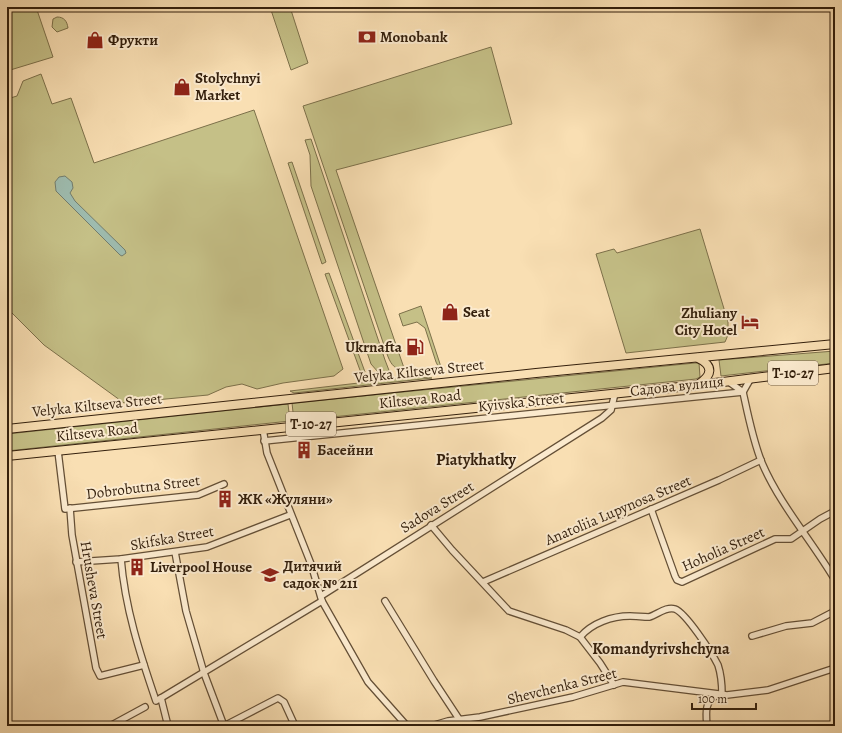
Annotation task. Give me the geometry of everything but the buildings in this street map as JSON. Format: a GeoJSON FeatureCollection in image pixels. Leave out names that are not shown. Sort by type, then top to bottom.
{"type":"FeatureCollection","features":[{"type":"Feature","properties":{"kind":"highway","name":"Velyka Kiltseva Street"},"geometry":{"type":"LineString","coordinates":[[7,429],[528,374],[835,344]]}},
{"type":"Feature","properties":{"kind":"highway"},"geometry":{"type":"LineString","coordinates":[[698,358],[707,363],[710,371],[708,376],[699,385]]}},
{"type":"Feature","properties":{"kind":"highway","name":"Kiltseva Road"},"geometry":{"type":"LineString","coordinates":[[7,456],[699,385],[835,368]]}},
{"type":"Feature","properties":{"kind":"main road"},"geometry":{"type":"LineString","coordinates":[[7,722],[8,726]]}},
{"type":"Feature","properties":{"kind":"street"},"geometry":{"type":"LineString","coordinates":[[743,392],[751,378]]}},
{"type":"Feature","properties":{"kind":"street"},"geometry":{"type":"LineString","coordinates":[[728,381],[743,392],[761,460],[803,531],[819,552],[835,580]]}},
{"type":"Feature","properties":{"kind":"street","name":"Садова вулиця"},"geometry":{"type":"LineString","coordinates":[[613,405],[743,392]]}},
{"type":"Feature","properties":{"kind":"street"},"geometry":{"type":"LineString","coordinates":[[613,405],[615,393]]}},
{"type":"Feature","properties":{"kind":"street","name":"Kyivska Street"},"geometry":{"type":"LineString","coordinates":[[264,441],[613,405]]}},
{"type":"Feature","properties":{"kind":"street","name":"Sadova Street"},"geometry":{"type":"LineString","coordinates":[[158,699],[204,673],[322,599],[431,525],[602,418],[611,410],[613,405]]}},
{"type":"Feature","properties":{"kind":"street"},"geometry":{"type":"LineString","coordinates":[[263,429],[264,441],[290,515],[311,564],[322,599],[368,682],[407,726]]}},
{"type":"Feature","properties":{"kind":"street","name":"Hrusheva Street"},"geometry":{"type":"LineString","coordinates":[[58,450],[76,562],[96,668],[100,676],[144,665]]}},
{"type":"Feature","properties":{"kind":"street","name":"Anatoliia Lupynosa Street"},"geometry":{"type":"LineString","coordinates":[[483,582],[761,460]]}},
{"type":"Feature","properties":{"kind":"street","name":"Dobrobutna Street"},"geometry":{"type":"LineString","coordinates":[[67,508],[198,494],[224,484]]}},
{"type":"Feature","properties":{"kind":"street","name":"Hoholia Street"},"geometry":{"type":"LineString","coordinates":[[652,509],[675,576],[677,580],[682,582],[757,546],[780,538],[787,540],[791,539],[803,531]]}},
{"type":"Feature","properties":{"kind":"street"},"geometry":{"type":"LineString","coordinates":[[803,531],[835,511]]}},
{"type":"Feature","properties":{"kind":"street","name":"Skifska Street"},"geometry":{"type":"LineString","coordinates":[[76,562],[121,559],[207,548],[290,515]]}},
{"type":"Feature","properties":{"kind":"street"},"geometry":{"type":"LineString","coordinates":[[431,525],[452,550],[511,612],[566,630],[580,637],[600,663],[614,685]]}},
{"type":"Feature","properties":{"kind":"street"},"geometry":{"type":"LineString","coordinates":[[175,552],[186,610],[204,673],[224,726],[278,698],[284,702],[295,726]]}},
{"type":"Feature","properties":{"kind":"street"},"geometry":{"type":"LineString","coordinates":[[121,559],[128,608],[144,665],[168,726]]}},
{"type":"Feature","properties":{"kind":"street"},"geometry":{"type":"LineString","coordinates":[[385,601],[459,719]]}},
{"type":"Feature","properties":{"kind":"street"},"geometry":{"type":"LineString","coordinates":[[580,637],[589,629],[609,620],[628,616],[649,616],[666,609],[674,609],[690,623],[717,664],[721,695],[709,701],[707,707],[707,726]]}},
{"type":"Feature","properties":{"kind":"street"},"geometry":{"type":"LineString","coordinates":[[752,636],[786,626],[812,623],[835,611]]}},
{"type":"Feature","properties":{"kind":"street","name":"Shevchenka Street"},"geometry":{"type":"LineString","coordinates":[[431,726],[459,719],[480,717],[573,697],[628,682],[721,695],[755,693],[835,668]]}},
{"type":"Feature","properties":{"kind":"street"},"geometry":{"type":"LineString","coordinates":[[110,726],[117,724],[145,707]]}},
{"type":"Feature","properties":{"kind":"shaded area"},"geometry":{"type":"Polygon","coordinates":[[[7,7],[36,7],[53,57],[7,71],[7,7]]]}},
{"type":"Feature","properties":{"kind":"shaded area"},"geometry":{"type":"Polygon","coordinates":[[[270,7],[290,7],[308,63],[291,70],[270,7]]]}},
{"type":"Feature","properties":{"kind":"shaded area"},"geometry":{"type":"Polygon","coordinates":[[[57,17],[65,20],[68,28],[57,32],[52,27],[53,19],[57,17]]]}},
{"type":"Feature","properties":{"kind":"shaded area"},"geometry":{"type":"Polygon","coordinates":[[[491,47],[512,124],[336,170],[404,368],[403,370],[392,365],[389,360],[303,106],[491,47]]]}},
{"type":"Feature","properties":{"kind":"shaded area"},"geometry":{"type":"Polygon","coordinates":[[[41,74],[52,104],[71,98],[94,163],[254,110],[343,369],[334,376],[283,383],[257,389],[242,384],[226,387],[208,395],[124,403],[44,345],[7,308],[7,99],[17,96],[23,81],[41,74]]]}},
{"type":"Feature","properties":{"kind":"shaded area"},"geometry":{"type":"Polygon","coordinates":[[[311,139],[390,373],[389,374],[378,372],[371,364],[311,186],[310,155],[305,140],[311,139]]]}},
{"type":"Feature","properties":{"kind":"shaded area"},"geometry":{"type":"Polygon","coordinates":[[[292,162],[326,262],[322,264],[288,163],[292,162]]]}},
{"type":"Feature","properties":{"kind":"shaded area"},"geometry":{"type":"Polygon","coordinates":[[[65,176],[72,182],[73,188],[70,193],[75,201],[125,250],[126,253],[122,256],[120,255],[56,191],[55,182],[59,177],[65,176]]]}},
{"type":"Feature","properties":{"kind":"shaded area"},"geometry":{"type":"Polygon","coordinates":[[[700,229],[728,322],[728,335],[725,342],[626,353],[596,254],[614,249],[617,253],[700,229]]]}},
{"type":"Feature","properties":{"kind":"shaded area"},"geometry":{"type":"Polygon","coordinates":[[[329,273],[365,372],[361,373],[325,274],[329,273]]]}},
{"type":"Feature","properties":{"kind":"shaded area"},"geometry":{"type":"Polygon","coordinates":[[[421,306],[442,370],[440,370],[436,362],[425,328],[417,322],[403,326],[399,314],[421,306]]]}},
{"type":"Feature","properties":{"kind":"shaded area"},"geometry":{"type":"Polygon","coordinates":[[[835,351],[835,363],[721,376],[719,360],[835,351]]]}},
{"type":"Feature","properties":{"kind":"shaded area"},"geometry":{"type":"Polygon","coordinates":[[[699,363],[700,377],[696,379],[294,421],[292,403],[699,363]]]}},
{"type":"Feature","properties":{"kind":"shaded area"},"geometry":{"type":"Polygon","coordinates":[[[410,377],[432,378],[294,393],[290,391],[410,377]]]}},
{"type":"Feature","properties":{"kind":"shaded area"},"geometry":{"type":"Polygon","coordinates":[[[288,404],[290,421],[7,451],[7,434],[288,404]]]}},
{"type":"Feature","properties":{"kind":"place","name":"Monobank"},"geometry":{"type":"Point","coordinates":[367,37]}},
{"type":"Feature","properties":{"kind":"place","name":"Фрукти"},"geometry":{"type":"Point","coordinates":[95,40]}},
{"type":"Feature","properties":{"kind":"place","name":"Stolychnyi Market"},"geometry":{"type":"Point","coordinates":[182,87]}},
{"type":"Feature","properties":{"kind":"place","name":"Seat"},"geometry":{"type":"Point","coordinates":[450,312]}},
{"type":"Feature","properties":{"kind":"place","name":"Zhuliany City Hotel"},"geometry":{"type":"Point","coordinates":[750,322]}},
{"type":"Feature","properties":{"kind":"place","name":"Ukrnafta"},"geometry":{"type":"Point","coordinates":[415,347]}},
{"type":"Feature","properties":{"kind":"place","name":"Басейни"},"geometry":{"type":"Point","coordinates":[304,450]}},
{"type":"Feature","properties":{"kind":"place","name":"ЖК «Жуляни»"},"geometry":{"type":"Point","coordinates":[225,499]}},
{"type":"Feature","properties":{"kind":"place","name":"Liverpool House"},"geometry":{"type":"Point","coordinates":[137,567]}},
{"type":"Feature","properties":{"kind":"place","name":"Дитячий садок № 211"},"geometry":{"type":"Point","coordinates":[270,575]}},
{"type":"Feature","properties":{"kind":"district","name":"Piatykhatky"},"geometry":{"type":"Point","coordinates":[476,460]}},
{"type":"Feature","properties":{"kind":"district","name":"Komandyrivshchyna"},"geometry":{"type":"Point","coordinates":[661,649]}}]}
